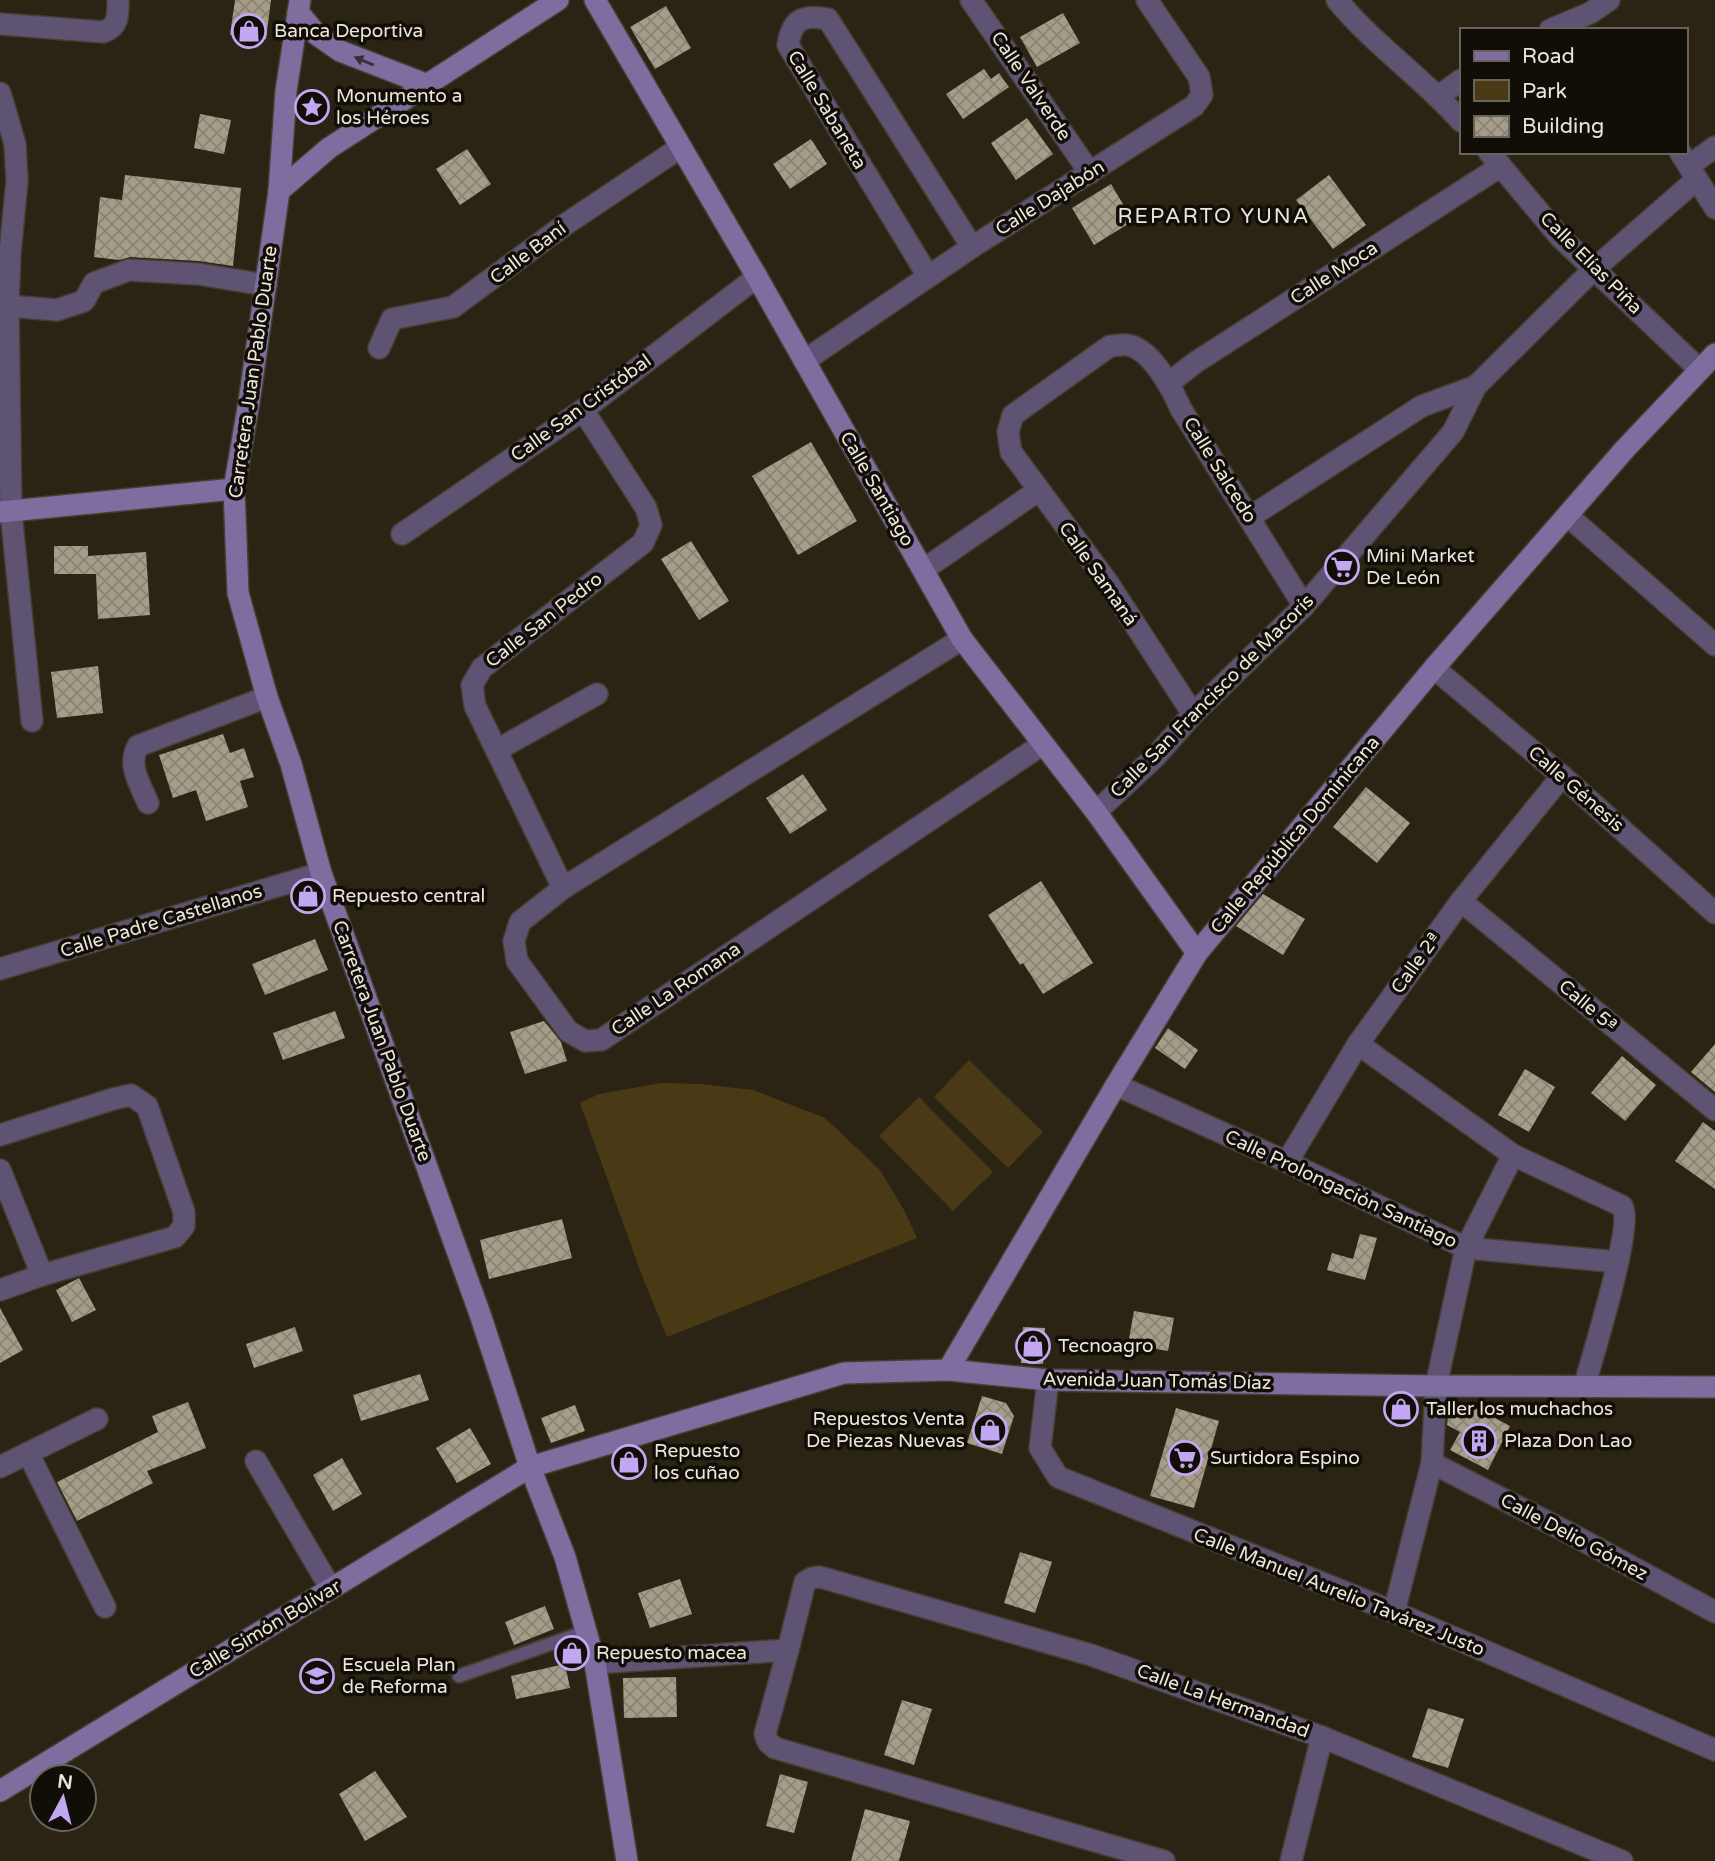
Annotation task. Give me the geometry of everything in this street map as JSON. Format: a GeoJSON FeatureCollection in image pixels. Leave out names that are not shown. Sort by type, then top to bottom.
{"type":"FeatureCollection","features":[{"type":"Feature","properties":{"kind":"street"},"geometry":{"type":"LineString","coordinates":[[0,24],[103,32],[112,29],[116,23],[118,0]]}},
{"type":"Feature","properties":{"kind":"street"},"geometry":{"type":"LineString","coordinates":[[279,191],[329,148],[558,0]]}},
{"type":"Feature","properties":{"kind":"street","name":"Calle Santiago"},"geometry":{"type":"LineString","coordinates":[[595,0],[757,277],[962,639],[1096,812],[1197,953]]}},
{"type":"Feature","properties":{"kind":"street","name":"Calle Valverde"},"geometry":{"type":"LineString","coordinates":[[971,0],[1090,173]]}},
{"type":"Feature","properties":{"kind":"street","name":"Calle Dajabón"},"geometry":{"type":"LineString","coordinates":[[804,361],[971,247],[1195,106],[1202,95],[1199,77],[1147,0]]}},
{"type":"Feature","properties":{"kind":"street"},"geometry":{"type":"LineString","coordinates":[[1337,0],[1359,26],[1439,96],[1460,120]]}},
{"type":"Feature","properties":{"kind":"street"},"geometry":{"type":"LineString","coordinates":[[1562,28],[1596,22],[1609,0]]}},
{"type":"Feature","properties":{"kind":"street"},"geometry":{"type":"LineString","coordinates":[[299,6],[317,35],[340,51],[428,85]]}},
{"type":"Feature","properties":{"kind":"street","name":"Carretera Juan Pablo Duarte"},"geometry":{"type":"LineString","coordinates":[[299,6],[286,91],[279,191],[249,402],[233,489],[237,593],[321,873],[481,1317],[530,1467],[565,1558],[595,1663],[627,1861]]}},
{"type":"Feature","properties":{"kind":"street","name":"Calle Sabaneta"},"geometry":{"type":"LineString","coordinates":[[928,276],[788,45],[790,31],[799,20],[813,16],[828,19],[971,247]]}},
{"type":"Feature","properties":{"kind":"street"},"geometry":{"type":"LineString","coordinates":[[1439,96],[1460,81]]}},
{"type":"Feature","properties":{"kind":"street"},"geometry":{"type":"LineString","coordinates":[[0,93],[15,144],[17,181],[5,253],[8,306],[6,512],[32,720]]}},
{"type":"Feature","properties":{"kind":"street","name":"Calle Baní"},"geometry":{"type":"LineString","coordinates":[[379,348],[392,319],[453,307],[566,225],[681,147]]}},
{"type":"Feature","properties":{"kind":"street","name":"Calle San Francisco de Macorís"},"geometry":{"type":"LineString","coordinates":[[1096,812],[1155,757],[1194,714],[1304,606],[1453,432],[1476,386],[1594,269],[1689,166],[1715,147]]}},
{"type":"Feature","properties":{"kind":"street","name":"Calle Elías Piña"},"geometry":{"type":"LineString","coordinates":[[1495,159],[1560,237],[1699,369]]}},
{"type":"Feature","properties":{"kind":"street","name":"Calle Moca"},"geometry":{"type":"LineString","coordinates":[[1169,383],[1495,159]]}},
{"type":"Feature","properties":{"kind":"street"},"geometry":{"type":"LineString","coordinates":[[1689,166],[1715,208]]}},
{"type":"Feature","properties":{"kind":"street"},"geometry":{"type":"LineString","coordinates":[[8,306],[57,310],[84,301],[94,282],[129,270],[198,274],[266,285]]}},
{"type":"Feature","properties":{"kind":"street","name":"Calle San Cristóbal"},"geometry":{"type":"LineString","coordinates":[[402,534],[583,410],[757,277]]}},
{"type":"Feature","properties":{"kind":"street","name":"Calle Salcedo"},"geometry":{"type":"LineString","coordinates":[[1008,432],[1013,415],[1110,346],[1127,345],[1141,349],[1169,383],[1181,409],[1304,606]]}},
{"type":"Feature","properties":{"kind":"street","name":"Calle República Dominicana"},"geometry":{"type":"LineString","coordinates":[[948,1370],[1197,953],[1434,668],[1715,354]]}},
{"type":"Feature","properties":{"kind":"street"},"geometry":{"type":"LineString","coordinates":[[1250,517],[1422,406],[1476,386]]}},
{"type":"Feature","properties":{"kind":"street","name":"Calle San Pedro"},"geometry":{"type":"LineString","coordinates":[[563,888],[475,706],[472,685],[482,668],[643,543],[651,525],[646,508],[583,410]]}},
{"type":"Feature","properties":{"kind":"street","name":"Calle Samaná"},"geometry":{"type":"LineString","coordinates":[[1008,432],[1011,452],[1108,583],[1194,714]]}},
{"type":"Feature","properties":{"kind":"street"},"geometry":{"type":"LineString","coordinates":[[6,512],[233,489]]}},
{"type":"Feature","properties":{"kind":"street"},"geometry":{"type":"LineString","coordinates":[[923,570],[1039,490]]}},
{"type":"Feature","properties":{"kind":"street"},"geometry":{"type":"LineString","coordinates":[[1568,516],[1715,645]]}},
{"type":"Feature","properties":{"kind":"street","name":"Calle La Romana"},"geometry":{"type":"LineString","coordinates":[[962,639],[563,888],[520,922],[514,940],[517,961],[568,1031],[585,1041],[601,1040],[1044,744]]}},
{"type":"Feature","properties":{"kind":"street","name":"Calle Génesis"},"geometry":{"type":"LineString","coordinates":[[1434,668],[1562,776],[1715,913]]}},
{"type":"Feature","properties":{"kind":"street"},"geometry":{"type":"LineString","coordinates":[[497,750],[597,694]]}},
{"type":"Feature","properties":{"kind":"street"},"geometry":{"type":"LineString","coordinates":[[148,803],[132,765],[138,746],[267,697]]}},
{"type":"Feature","properties":{"kind":"street","name":"Calle 2ª"},"geometry":{"type":"LineString","coordinates":[[1287,1162],[1358,1044],[1461,901],[1562,776]]}},
{"type":"Feature","properties":{"kind":"street","name":"Calle Padre Castellanos"},"geometry":{"type":"LineString","coordinates":[[0,969],[321,873]]}},
{"type":"Feature","properties":{"kind":"street","name":"Calle 5ª"},"geometry":{"type":"LineString","coordinates":[[1461,901],[1715,1111]]}},
{"type":"Feature","properties":{"kind":"street"},"geometry":{"type":"LineString","coordinates":[[1358,1044],[1513,1155],[1622,1206],[1625,1222],[1618,1262],[1584,1387]]}},
{"type":"Feature","properties":{"kind":"street","name":"Calle Prolongación Santiago"},"geometry":{"type":"LineString","coordinates":[[1116,1085],[1287,1162],[1465,1248],[1618,1262]]}},
{"type":"Feature","properties":{"kind":"street"},"geometry":{"type":"LineString","coordinates":[[0,1135],[113,1098],[131,1096],[147,1106],[184,1212],[184,1226],[175,1237],[42,1275],[0,1290]]}},
{"type":"Feature","properties":{"kind":"street"},"geometry":{"type":"LineString","coordinates":[[1394,1612],[1432,1463],[1436,1386],[1465,1248],[1513,1155]]}},
{"type":"Feature","properties":{"kind":"street"},"geometry":{"type":"LineString","coordinates":[[0,1170],[42,1275]]}},
{"type":"Feature","properties":{"kind":"street","name":"Avenida Juan Tomás Díaz"},"geometry":{"type":"LineString","coordinates":[[530,1467],[844,1373],[948,1370],[1048,1380],[1715,1387]]}},
{"type":"Feature","properties":{"kind":"street","name":"Calle Manuel Aurelio Tavárez Justo"},"geometry":{"type":"LineString","coordinates":[[1048,1380],[1040,1448],[1058,1477],[1394,1612],[1715,1750]]}},
{"type":"Feature","properties":{"kind":"street"},"geometry":{"type":"LineString","coordinates":[[0,1467],[97,1419]]}},
{"type":"Feature","properties":{"kind":"street"},"geometry":{"type":"LineString","coordinates":[[28,1453],[105,1607]]}},
{"type":"Feature","properties":{"kind":"street"},"geometry":{"type":"LineString","coordinates":[[256,1461],[331,1589]]}},
{"type":"Feature","properties":{"kind":"street","name":"Calle Delio Gómez"},"geometry":{"type":"LineString","coordinates":[[1432,1463],[1715,1612]]}},
{"type":"Feature","properties":{"kind":"street","name":"Calle Simón Bolívar"},"geometry":{"type":"LineString","coordinates":[[0,1791],[530,1467]]}},
{"type":"Feature","properties":{"kind":"street","name":"Calle La Hermandad"},"geometry":{"type":"LineString","coordinates":[[788,1650],[805,1582],[820,1577],[1091,1655],[1322,1737],[1622,1861]]}},
{"type":"Feature","properties":{"kind":"street"},"geometry":{"type":"LineString","coordinates":[[595,1663],[788,1650],[765,1734],[768,1742],[775,1748],[1164,1861]]}},
{"type":"Feature","properties":{"kind":"street"},"geometry":{"type":"LineString","coordinates":[[1291,1861],[1322,1737]]}},
{"type":"Feature","properties":{"kind":"lane"},"geometry":{"type":"LineString","coordinates":[[459,1676],[587,1631]]}},
{"type":"Feature","properties":{"kind":"green space"},"geometry":{"type":"Polygon","coordinates":[[[969,1060],[1043,1132],[1008,1168],[934,1097],[969,1060]]]}},
{"type":"Feature","properties":{"kind":"green space"},"geometry":{"type":"Polygon","coordinates":[[[661,1083],[753,1090],[825,1118],[880,1170],[917,1238],[667,1337],[580,1103],[599,1094],[661,1083]]]}},
{"type":"Feature","properties":{"kind":"green space"},"geometry":{"type":"Polygon","coordinates":[[[919,1097],[993,1172],[953,1211],[879,1136],[919,1097]]]}},
{"type":"Feature","properties":{"kind":"building"},"geometry":{"type":"Polygon","coordinates":[[[235,0],[271,0],[266,39],[230,35],[235,0]]]}},
{"type":"Feature","properties":{"kind":"building"},"geometry":{"type":"Polygon","coordinates":[[[666,6],[691,48],[655,69],[630,27],[666,6]]]}},
{"type":"Feature","properties":{"kind":"building"},"geometry":{"type":"Polygon","coordinates":[[[1063,13],[1080,43],[1037,67],[1020,37],[1063,13]]]}},
{"type":"Feature","properties":{"kind":"building"},"geometry":{"type":"Polygon","coordinates":[[[984,69],[991,79],[999,73],[1009,87],[963,119],[946,94],[984,69]]]}},
{"type":"Feature","properties":{"kind":"building"},"geometry":{"type":"Polygon","coordinates":[[[200,114],[231,120],[224,154],[194,148],[200,114]]]}},
{"type":"Feature","properties":{"kind":"building"},"geometry":{"type":"Polygon","coordinates":[[[1027,118],[1053,154],[1016,180],[991,143],[1027,118]]]}},
{"type":"Feature","properties":{"kind":"building"},"geometry":{"type":"Polygon","coordinates":[[[811,139],[827,164],[790,189],[773,164],[811,139]]]}},
{"type":"Feature","properties":{"kind":"building"},"geometry":{"type":"Polygon","coordinates":[[[467,149],[491,184],[460,205],[436,169],[467,149]]]}},
{"type":"Feature","properties":{"kind":"building"},"geometry":{"type":"Polygon","coordinates":[[[125,175],[241,188],[233,266],[199,261],[94,257],[100,197],[122,200],[125,175]]]}},
{"type":"Feature","properties":{"kind":"building"},"geometry":{"type":"Polygon","coordinates":[[[1329,175],[1366,225],[1333,249],[1296,200],[1329,175]]]}},
{"type":"Feature","properties":{"kind":"building"},"geometry":{"type":"Polygon","coordinates":[[[1111,184],[1133,221],[1094,245],[1072,208],[1111,184]]]}},
{"type":"Feature","properties":{"kind":"building"},"geometry":{"type":"Polygon","coordinates":[[[811,442],[857,521],[798,555],[752,476],[811,442]]]}},
{"type":"Feature","properties":{"kind":"building"},"geometry":{"type":"Polygon","coordinates":[[[691,541],[729,601],[699,620],[661,559],[691,541]]]}},
{"type":"Feature","properties":{"kind":"building"},"geometry":{"type":"Polygon","coordinates":[[[54,546],[88,546],[88,556],[146,552],[150,615],[98,619],[96,574],[54,574],[54,546]]]}},
{"type":"Feature","properties":{"kind":"building"},"geometry":{"type":"Polygon","coordinates":[[[98,666],[103,713],[57,718],[51,672],[98,666]]]}},
{"type":"Feature","properties":{"kind":"building"},"geometry":{"type":"Polygon","coordinates":[[[223,734],[230,753],[244,748],[254,777],[240,781],[248,807],[206,821],[196,790],[173,798],[159,755],[223,734]]]}},
{"type":"Feature","properties":{"kind":"building"},"geometry":{"type":"Polygon","coordinates":[[[803,774],[827,810],[790,834],[766,798],[803,774]]]}},
{"type":"Feature","properties":{"kind":"building"},"geometry":{"type":"Polygon","coordinates":[[[1366,787],[1410,823],[1377,863],[1333,827],[1366,787]]]}},
{"type":"Feature","properties":{"kind":"building"},"geometry":{"type":"Polygon","coordinates":[[[1041,881],[1093,963],[1043,994],[1023,963],[1020,965],[988,915],[1041,881]]]}},
{"type":"Feature","properties":{"kind":"building"},"geometry":{"type":"Polygon","coordinates":[[[1263,894],[1305,919],[1283,955],[1236,926],[1263,894]]]}},
{"type":"Feature","properties":{"kind":"building"},"geometry":{"type":"Polygon","coordinates":[[[315,939],[328,970],[265,995],[252,964],[315,939]]]}},
{"type":"Feature","properties":{"kind":"building"},"geometry":{"type":"Polygon","coordinates":[[[335,1011],[345,1038],[283,1060],[273,1033],[335,1011]]]}},
{"type":"Feature","properties":{"kind":"building"},"geometry":{"type":"Polygon","coordinates":[[[544,1021],[561,1042],[567,1061],[525,1074],[510,1032],[544,1021]]]}},
{"type":"Feature","properties":{"kind":"building"},"geometry":{"type":"Polygon","coordinates":[[[1168,1028],[1198,1050],[1185,1069],[1155,1048],[1168,1028]]]}},
{"type":"Feature","properties":{"kind":"building"},"geometry":{"type":"Polygon","coordinates":[[[1715,1044],[1715,1092],[1691,1072],[1715,1044]]]}},
{"type":"Feature","properties":{"kind":"building"},"geometry":{"type":"Polygon","coordinates":[[[1622,1056],[1656,1085],[1625,1121],[1591,1093],[1622,1056]]]}},
{"type":"Feature","properties":{"kind":"building"},"geometry":{"type":"Polygon","coordinates":[[[1525,1069],[1555,1087],[1529,1132],[1498,1115],[1525,1069]]]}},
{"type":"Feature","properties":{"kind":"building"},"geometry":{"type":"Polygon","coordinates":[[[1703,1122],[1715,1131],[1715,1189],[1675,1161],[1703,1122]]]}},
{"type":"Feature","properties":{"kind":"building"},"geometry":{"type":"Polygon","coordinates":[[[562,1219],[572,1258],[489,1279],[480,1240],[562,1219]]]}},
{"type":"Feature","properties":{"kind":"building"},"geometry":{"type":"Polygon","coordinates":[[[1360,1234],[1377,1238],[1365,1280],[1327,1270],[1332,1253],[1353,1259],[1360,1234]]]}},
{"type":"Feature","properties":{"kind":"building"},"geometry":{"type":"Polygon","coordinates":[[[79,1278],[96,1310],[72,1322],[56,1290],[79,1278]]]}},
{"type":"Feature","properties":{"kind":"building"},"geometry":{"type":"Polygon","coordinates":[[[0,1308],[23,1350],[0,1363],[0,1308]]]}},
{"type":"Feature","properties":{"kind":"building"},"geometry":{"type":"Polygon","coordinates":[[[1134,1311],[1174,1318],[1168,1351],[1128,1344],[1134,1311]]]}},
{"type":"Feature","properties":{"kind":"building"},"geometry":{"type":"Polygon","coordinates":[[[295,1327],[303,1351],[254,1368],[246,1344],[295,1327]]]}},
{"type":"Feature","properties":{"kind":"building","name":"Tecnoagro"},"geometry":{"type":"Polygon","coordinates":[[[1023,1327],[1045,1328],[1043,1364],[1021,1363],[1023,1327]]]}},
{"type":"Feature","properties":{"kind":"building"},"geometry":{"type":"Polygon","coordinates":[[[420,1374],[429,1400],[361,1421],[353,1395],[420,1374]]]}},
{"type":"Feature","properties":{"kind":"building","name":"Repuestos Venta De Piezas Nuevas"},"geometry":{"type":"Polygon","coordinates":[[[982,1396],[1006,1403],[1014,1416],[1002,1454],[967,1443],[982,1396]]]}},
{"type":"Feature","properties":{"kind":"building"},"geometry":{"type":"Polygon","coordinates":[[[188,1402],[206,1448],[147,1471],[153,1483],[77,1521],[57,1482],[158,1432],[152,1416],[188,1402]]]}},
{"type":"Feature","properties":{"kind":"building"},"geometry":{"type":"Polygon","coordinates":[[[575,1405],[585,1431],[551,1443],[541,1418],[575,1405]]]}},
{"type":"Feature","properties":{"kind":"building","name":"Plaza Don Lao"},"geometry":{"type":"Polygon","coordinates":[[[1472,1406],[1510,1426],[1488,1470],[1450,1450],[1460,1432],[1447,1425],[1448,1415],[1452,1408],[1472,1406]]]}},
{"type":"Feature","properties":{"kind":"building","name":"Surtidora Espino"},"geometry":{"type":"Polygon","coordinates":[[[1176,1408],[1219,1421],[1194,1508],[1150,1496],[1176,1408]]]}},
{"type":"Feature","properties":{"kind":"building"},"geometry":{"type":"Polygon","coordinates":[[[470,1428],[491,1464],[457,1483],[436,1448],[470,1428]]]}},
{"type":"Feature","properties":{"kind":"building"},"geometry":{"type":"Polygon","coordinates":[[[342,1458],[362,1494],[333,1511],[313,1475],[342,1458]]]}},
{"type":"Feature","properties":{"kind":"building"},"geometry":{"type":"Polygon","coordinates":[[[1020,1552],[1052,1562],[1035,1613],[1004,1603],[1020,1552]]]}},
{"type":"Feature","properties":{"kind":"building"},"geometry":{"type":"Polygon","coordinates":[[[680,1579],[692,1614],[650,1628],[638,1593],[680,1579]]]}},
{"type":"Feature","properties":{"kind":"building"},"geometry":{"type":"Polygon","coordinates":[[[545,1606],[554,1629],[514,1645],[505,1622],[545,1606]]]}},
{"type":"Feature","properties":{"kind":"building"},"geometry":{"type":"Polygon","coordinates":[[[565,1664],[570,1688],[516,1699],[511,1676],[565,1664]]]}},
{"type":"Feature","properties":{"kind":"building"},"geometry":{"type":"Polygon","coordinates":[[[676,1677],[677,1717],[624,1718],[623,1678],[676,1677]]]}},
{"type":"Feature","properties":{"kind":"building"},"geometry":{"type":"Polygon","coordinates":[[[902,1700],[932,1709],[914,1765],[884,1755],[902,1700]]]}},
{"type":"Feature","properties":{"kind":"building"},"geometry":{"type":"Polygon","coordinates":[[[1428,1708],[1464,1719],[1448,1768],[1412,1757],[1428,1708]]]}},
{"type":"Feature","properties":{"kind":"building"},"geometry":{"type":"Polygon","coordinates":[[[375,1771],[407,1817],[365,1841],[339,1794],[375,1771]]]}},
{"type":"Feature","properties":{"kind":"building"},"geometry":{"type":"Polygon","coordinates":[[[780,1774],[808,1782],[794,1833],[766,1826],[780,1774]]]}},
{"type":"Feature","properties":{"kind":"building"},"geometry":{"type":"Polygon","coordinates":[[[865,1809],[910,1821],[899,1861],[851,1861],[865,1809]]]}},
{"type":"Feature","properties":{"kind":"place","name":"Banca Deportiva"},"geometry":{"type":"Point","coordinates":[249,31]}},
{"type":"Feature","properties":{"kind":"place","name":"Monumento a los Héroes"},"geometry":{"type":"Point","coordinates":[312,107]}},
{"type":"Feature","properties":{"kind":"place","name":"Mini Market De León"},"geometry":{"type":"Point","coordinates":[1342,567]}},
{"type":"Feature","properties":{"kind":"place","name":"Repuesto central"},"geometry":{"type":"Point","coordinates":[308,896]}},
{"type":"Feature","properties":{"kind":"place","name":"Tecnoagro"},"geometry":{"type":"Point","coordinates":[1033,1346]}},
{"type":"Feature","properties":{"kind":"place","name":"Taller los muchachos"},"geometry":{"type":"Point","coordinates":[1401,1409]}},
{"type":"Feature","properties":{"kind":"place","name":"Repuestos Venta De Piezas Nuevas"},"geometry":{"type":"Point","coordinates":[990,1430]}},
{"type":"Feature","properties":{"kind":"place","name":"Plaza Don Lao"},"geometry":{"type":"Point","coordinates":[1479,1441]}},
{"type":"Feature","properties":{"kind":"place","name":"Surtidora Espino"},"geometry":{"type":"Point","coordinates":[1185,1458]}},
{"type":"Feature","properties":{"kind":"place","name":"Repuesto los cuñao"},"geometry":{"type":"Point","coordinates":[629,1462]}},
{"type":"Feature","properties":{"kind":"place","name":"Repuesto macea"},"geometry":{"type":"Point","coordinates":[572,1653]}},
{"type":"Feature","properties":{"kind":"place","name":"Escuela Plan de Reforma"},"geometry":{"type":"Point","coordinates":[317,1676]}},
{"type":"Feature","properties":{"kind":"district","name":"REPARTO YUNA"},"geometry":{"type":"Point","coordinates":[1214,216]}}]}
